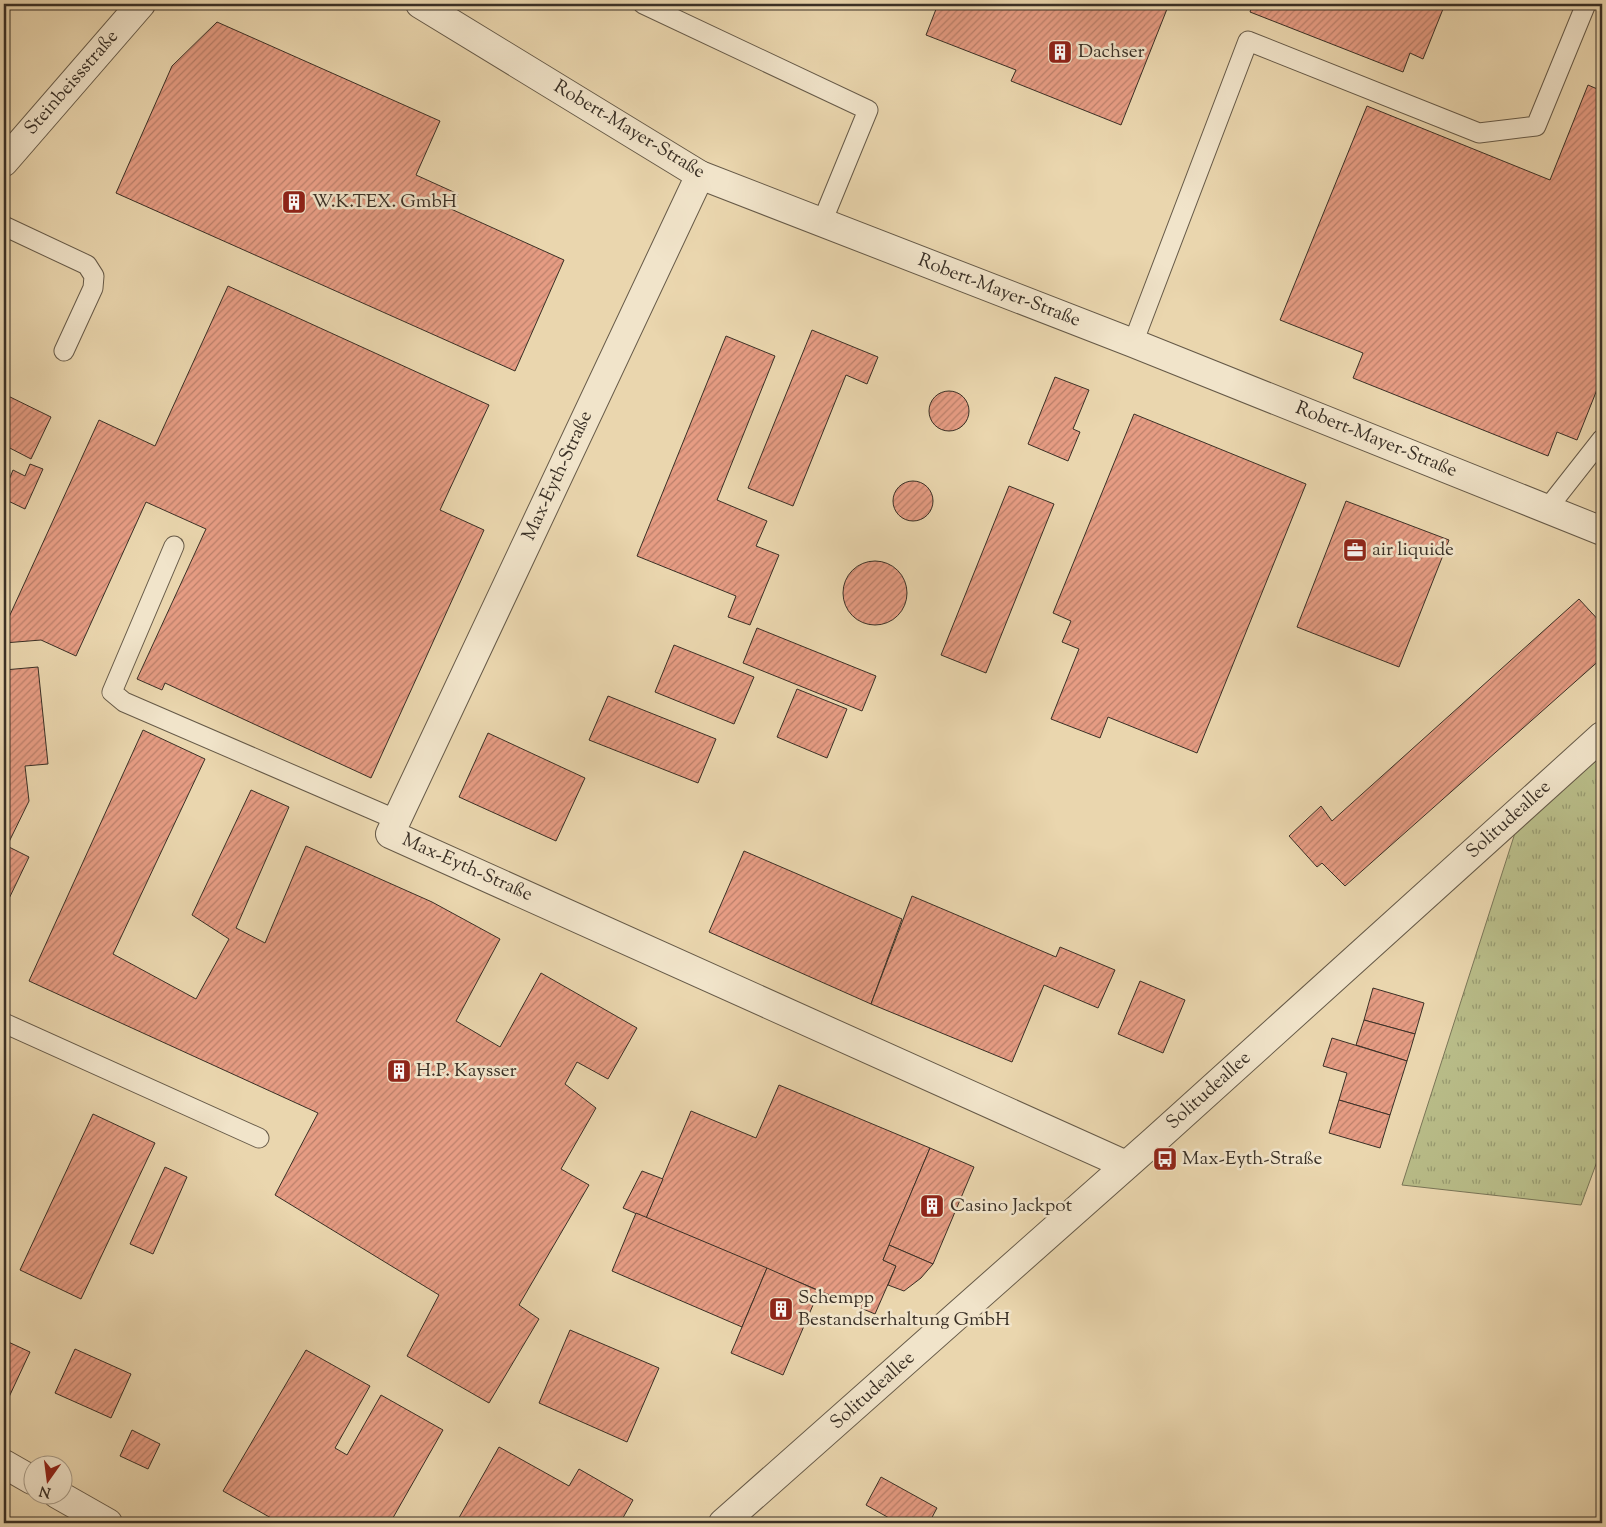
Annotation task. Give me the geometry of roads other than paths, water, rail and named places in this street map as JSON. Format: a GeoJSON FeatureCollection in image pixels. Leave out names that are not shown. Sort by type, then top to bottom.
{"type":"FeatureCollection","features":[{"type":"Feature","properties":{"kind":"street","name":"Steinbeissstraße"},"geometry":{"type":"LineString","coordinates":[[4,162],[140,4]]}},
{"type":"Feature","properties":{"kind":"street","name":"Robert-Mayer-Straße"},"geometry":{"type":"LineString","coordinates":[[420,4],[700,175],[1133,343],[1602,531]]}},
{"type":"Feature","properties":{"kind":"street","name":"Max-Eyth-Straße"},"geometry":{"type":"LineString","coordinates":[[700,175],[390,834],[1126,1165]]}},
{"type":"Feature","properties":{"kind":"street","name":"Solitudeallee"},"geometry":{"type":"LineString","coordinates":[[723,1523],[1126,1165],[1602,736]]}},
{"type":"Feature","properties":{"kind":"street"},"geometry":{"type":"LineString","coordinates":[[4,1464],[22,1474]]}},
{"type":"Feature","properties":{"kind":"street"},"geometry":{"type":"LineString","coordinates":[[72,1503],[108,1523]]}},
{"type":"Feature","properties":{"kind":"lane"},"geometry":{"type":"LineString","coordinates":[[643,4],[868,110],[822,222]]}},
{"type":"Feature","properties":{"kind":"lane"},"geometry":{"type":"LineString","coordinates":[[1133,343],[1248,42],[1479,133],[1536,126],[1586,4]]}},
{"type":"Feature","properties":{"kind":"lane"},"geometry":{"type":"LineString","coordinates":[[4,226],[87,265],[94,276],[93,288],[64,351]]}},
{"type":"Feature","properties":{"kind":"lane"},"geometry":{"type":"LineString","coordinates":[[1547,509],[1602,439]]}},
{"type":"Feature","properties":{"kind":"lane"},"geometry":{"type":"LineString","coordinates":[[174,546],[112,692],[124,702],[397,820]]}},
{"type":"Feature","properties":{"kind":"lane"},"geometry":{"type":"LineString","coordinates":[[4,1023],[259,1138]]}},
{"type":"Feature","properties":{"kind":"place","name":"Dachser"},"geometry":{"type":"Point","coordinates":[1060,52]}},
{"type":"Feature","properties":{"kind":"place","name":"W.K.TEX. GmbH"},"geometry":{"type":"Point","coordinates":[294,202]}},
{"type":"Feature","properties":{"kind":"place","name":"air liquide"},"geometry":{"type":"Point","coordinates":[1355,550]}},
{"type":"Feature","properties":{"kind":"place","name":"H.P. Kaysser"},"geometry":{"type":"Point","coordinates":[399,1071]}},
{"type":"Feature","properties":{"kind":"place","name":"Max-Eyth-Straße"},"geometry":{"type":"Point","coordinates":[1165,1159]}},
{"type":"Feature","properties":{"kind":"place","name":"Casino Jackpot"},"geometry":{"type":"Point","coordinates":[932,1206]}},
{"type":"Feature","properties":{"kind":"place","name":"Schempp Bestandserhaltung GmbH"},"geometry":{"type":"Point","coordinates":[781,1309]}}]}
